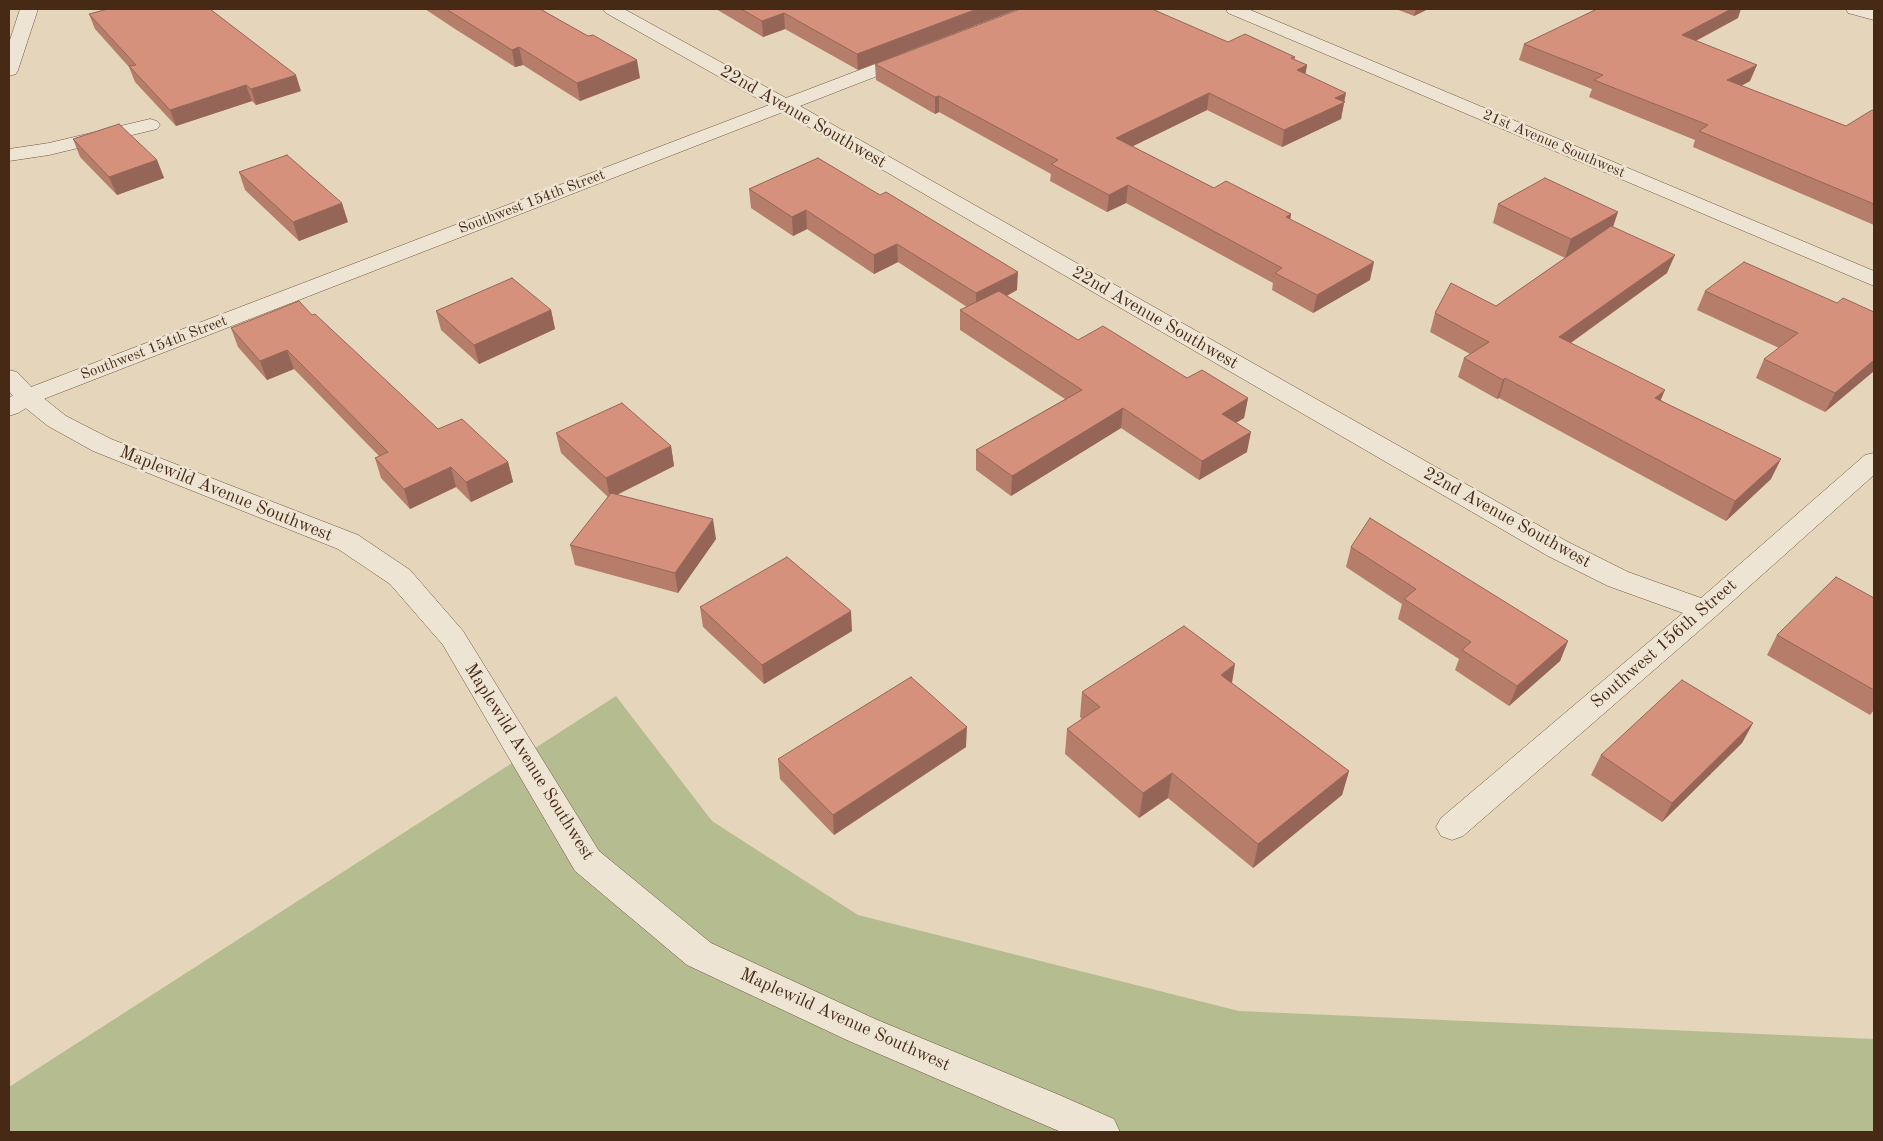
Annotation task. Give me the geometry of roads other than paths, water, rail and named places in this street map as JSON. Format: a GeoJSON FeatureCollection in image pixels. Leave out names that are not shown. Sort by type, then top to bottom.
{"type":"FeatureCollection","features":[{"type":"Feature","properties":{"kind":"street"},"geometry":{"type":"LineString","coordinates":[[9,70],[29,9]]}},
{"type":"Feature","properties":{"kind":"street","name":"22nd Avenue Southwest"},"geometry":{"type":"LineString","coordinates":[[612,9],[784,105],[1558,549],[1618,579],[1705,610]]}},
{"type":"Feature","properties":{"kind":"street","name":"21st Avenue Southwest"},"geometry":{"type":"LineString","coordinates":[[1234,9],[1874,279]]}},
{"type":"Feature","properties":{"kind":"street"},"geometry":{"type":"LineString","coordinates":[[1854,9],[1874,15]]}},
{"type":"Feature","properties":{"kind":"street","name":"Southwest 154th Street"},"geometry":{"type":"LineString","coordinates":[[15,394],[929,50]]}},
{"type":"Feature","properties":{"kind":"street"},"geometry":{"type":"LineString","coordinates":[[9,155],[49,149],[150,125]]}},
{"type":"Feature","properties":{"kind":"street","name":"Maplewild Avenue Southwest"},"geometry":{"type":"LineString","coordinates":[[15,394],[57,421],[102,445],[348,542],[400,577],[453,638],[587,861],[699,954],[862,1030],[1044,1106],[1100,1132]]}},
{"type":"Feature","properties":{"kind":"street","name":"Southwest 156th Street"},"geometry":{"type":"LineString","coordinates":[[1452,827],[1705,610],[1874,461]]}}]}
